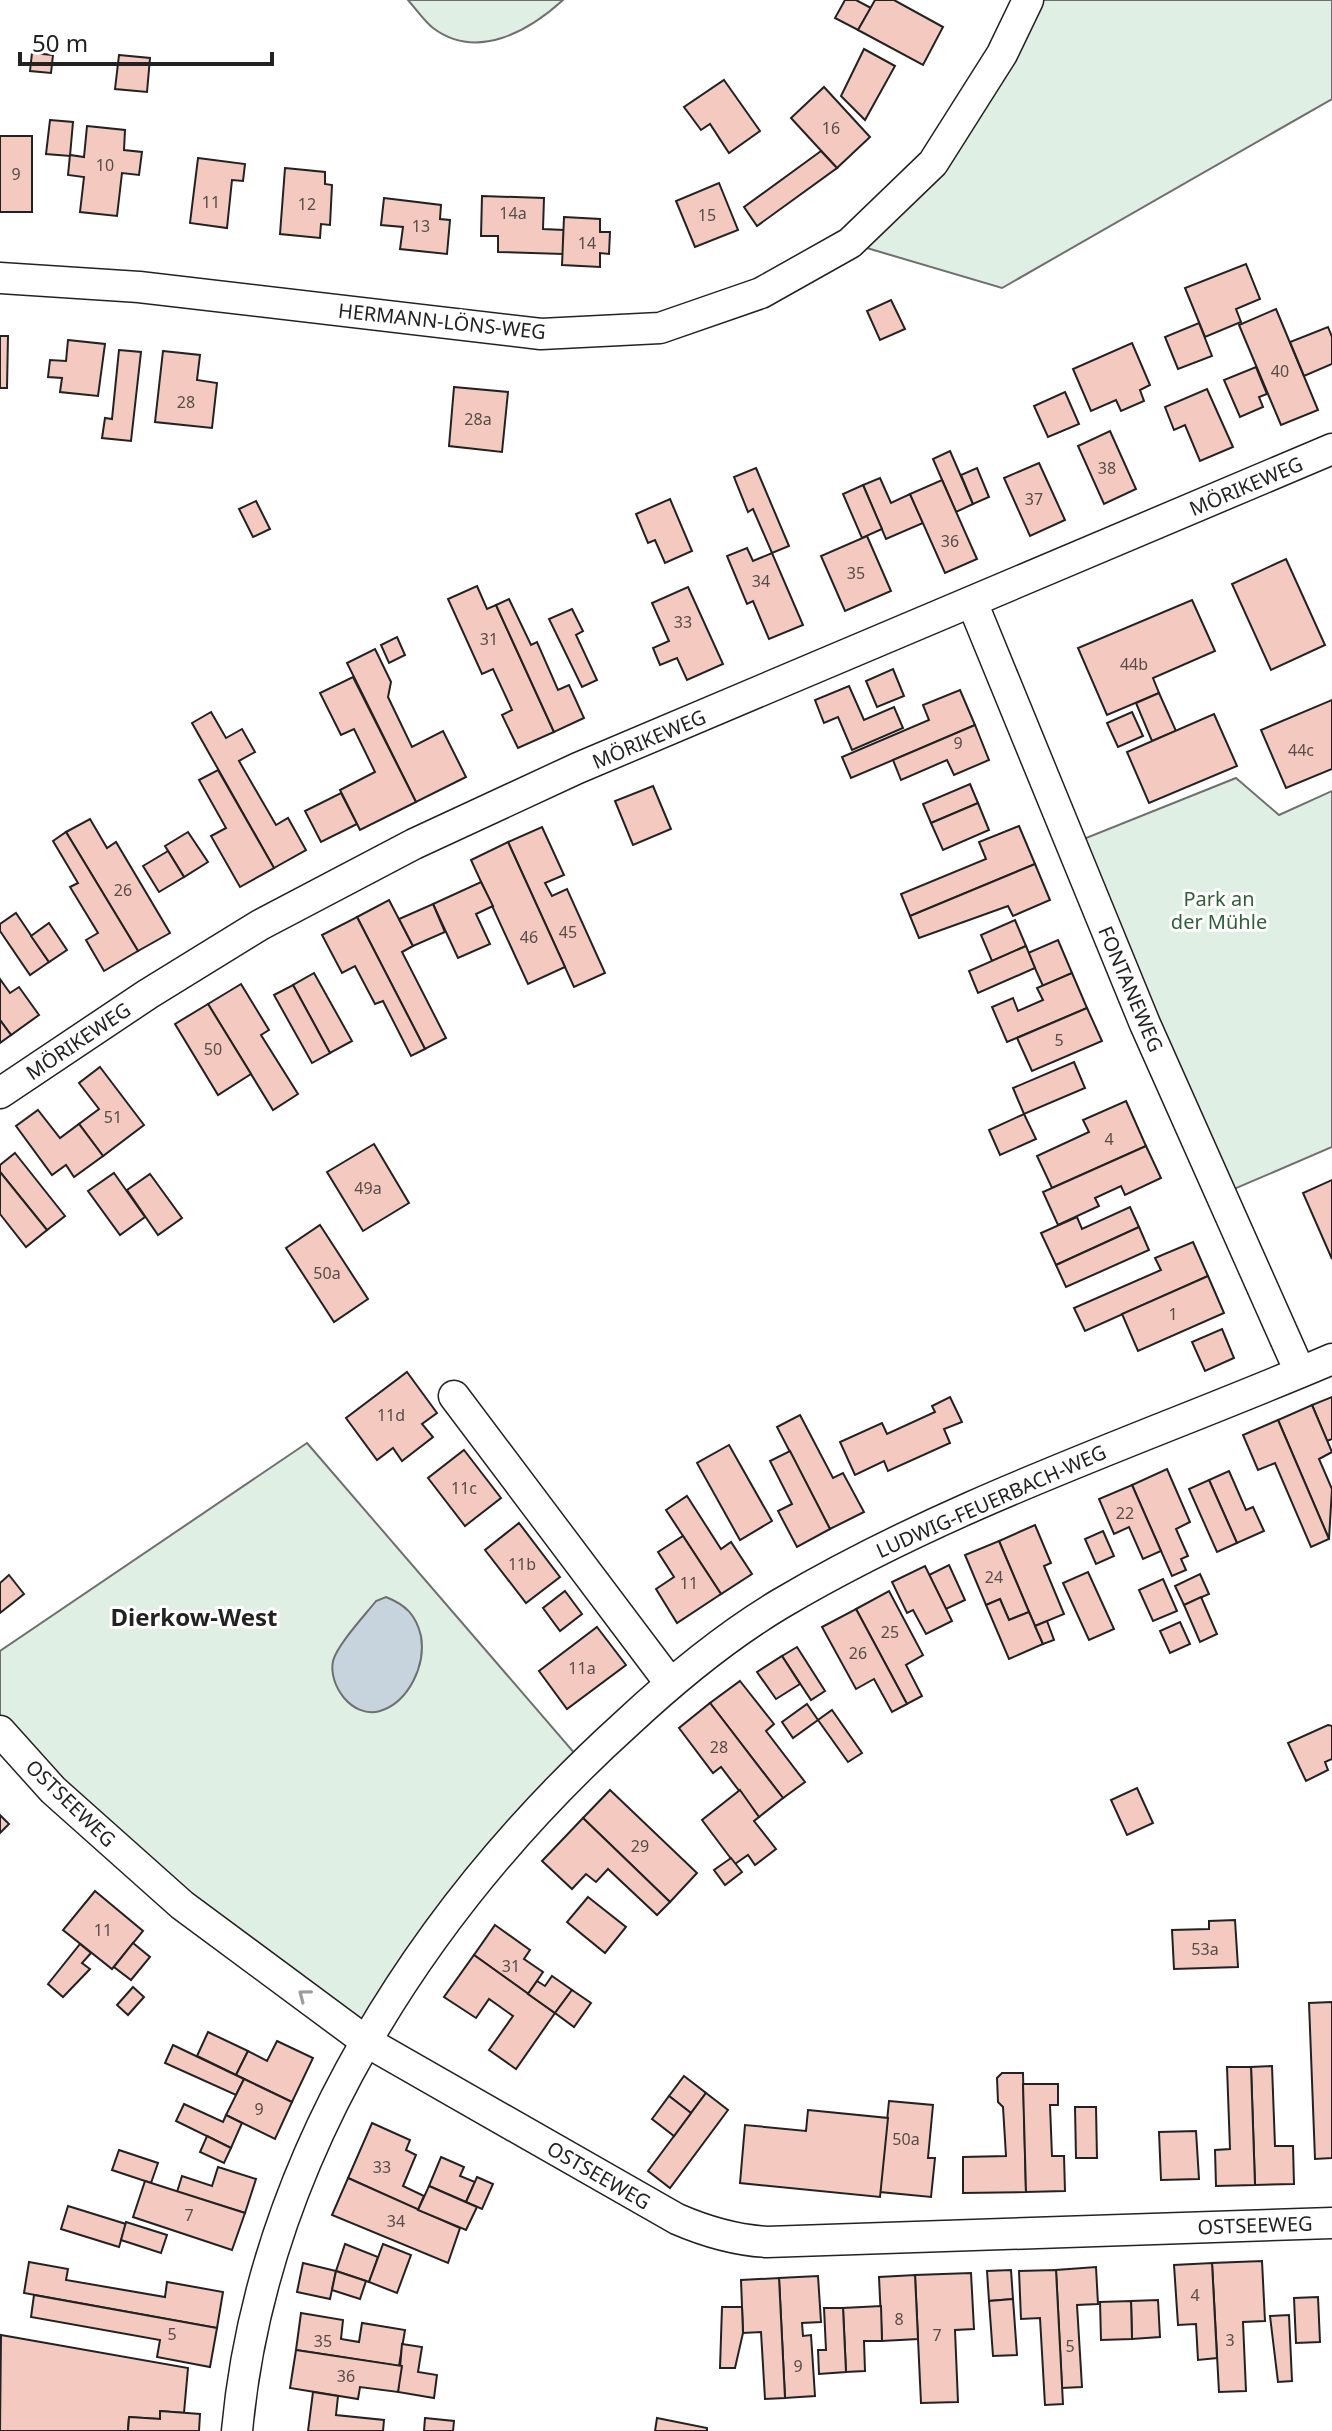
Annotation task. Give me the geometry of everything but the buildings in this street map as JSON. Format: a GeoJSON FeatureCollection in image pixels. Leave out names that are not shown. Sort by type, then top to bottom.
{"type":"FeatureCollection","features":[{"type":"Feature","properties":{"kind":"street","name":"HERMANN-LÖNS-WEG"},"geometry":{"type":"LineString","coordinates":[[0,278],[139,287],[541,334],[660,328],[761,293],[850,243],[933,163],[1002,54],[1028,0]]}},
{"type":"Feature","properties":{"kind":"street","name":"MÖRIKEWEG"},"geometry":{"type":"LineString","coordinates":[[0,1093],[148,994],[260,925],[414,844],[578,768],[1332,449]]}},
{"type":"Feature","properties":{"kind":"street","name":"FONTANEWEG"},"geometry":{"type":"LineString","coordinates":[[972,602],[1145,1024],[1300,1372]]}},
{"type":"Feature","properties":{"kind":"street","name":"LUDWIG-FEUERBACH-WEG"},"geometry":{"type":"LineString","coordinates":[[237,2431],[245,2368],[278,2239],[307,2159],[367,2042],[427,1948],[497,1857],[583,1763],[670,1683],[777,1606],[880,1548],[1332,1359]]}},
{"type":"Feature","properties":{"kind":"street"},"geometry":{"type":"LineString","coordinates":[[454,1396],[670,1683]]}},
{"type":"Feature","properties":{"kind":"street","name":"OSTSEEWEG"},"geometry":{"type":"LineString","coordinates":[[0,1731],[53,1790],[182,1905],[367,2042],[677,2219],[740,2241],[1332,2223]]}},
{"type":"Feature","properties":{"kind":"green space"},"geometry":{"type":"Polygon","coordinates":[[[408,0],[563,0],[519,31],[485,42],[467,42],[450,38],[433,28],[408,0]]]}},
{"type":"Feature","properties":{"kind":"green space"},"geometry":{"type":"Polygon","coordinates":[[[1028,0],[1332,0],[1332,99],[1002,288],[850,243],[933,163],[1028,0]]]}},
{"type":"Feature","properties":{"kind":"green space","name":"Park an der Mühle"},"geometry":{"type":"Polygon","coordinates":[[[1236,778],[1279,815],[1332,791],[1332,1147],[1220,1195],[1071,844],[1236,778]]]}},
{"type":"Feature","properties":{"kind":"green space"},"geometry":{"type":"Polygon","coordinates":[[[307,1443],[583,1763],[367,2042],[182,1905],[0,1731],[0,1651],[307,1443]]]}},
{"type":"Feature","properties":{"kind":"shaded area"},"geometry":{"type":"Polygon","coordinates":[[[386,1597],[405,1607],[416,1622],[421,1636],[421,1659],[413,1681],[399,1700],[380,1711],[370,1712],[360,1710],[344,1698],[334,1680],[333,1661],[340,1647],[376,1601],[386,1597]]]}},
{"type":"Feature","properties":{"kind":"district","name":"Dierkow-West"},"geometry":{"type":"Point","coordinates":[194,1616]}}]}
